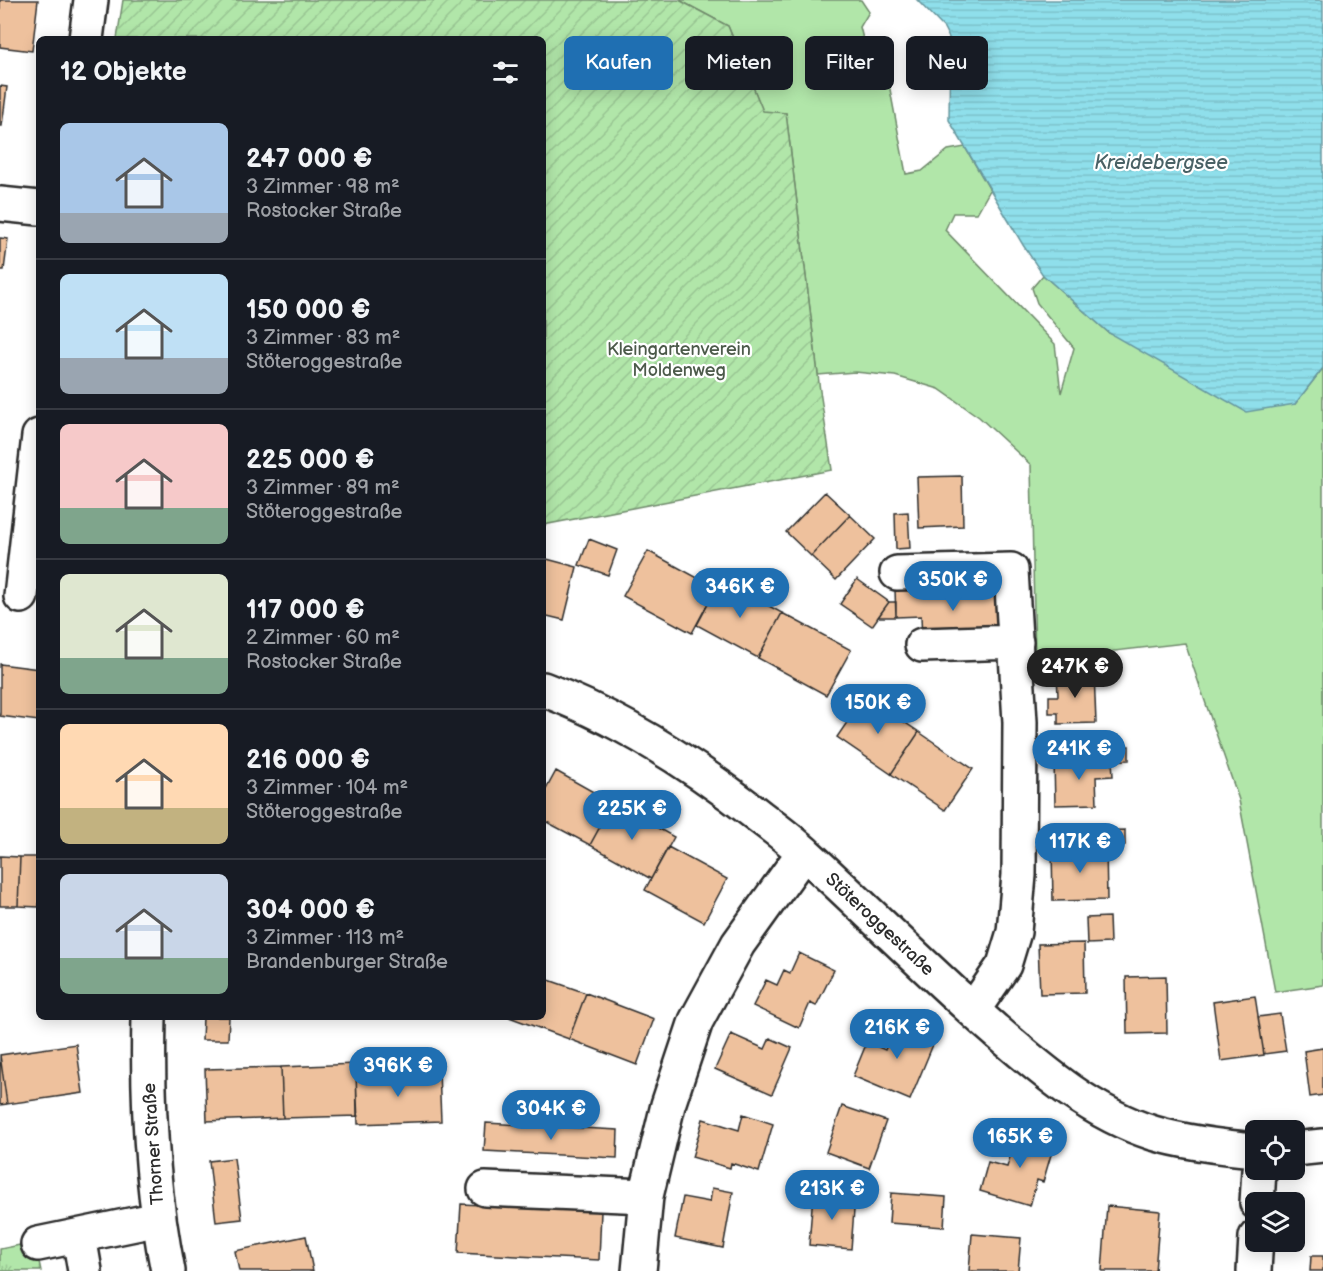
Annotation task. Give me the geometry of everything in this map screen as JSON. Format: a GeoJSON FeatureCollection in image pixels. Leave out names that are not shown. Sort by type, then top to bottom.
{"type":"FeatureCollection","features":[{"type":"Feature","properties":{"kind":"street"},"geometry":{"type":"LineString","coordinates":[[86,36],[91,0]]}},
{"type":"Feature","properties":{"kind":"street"},"geometry":{"type":"LineString","coordinates":[[0,204],[36,208]]}},
{"type":"Feature","properties":{"kind":"street"},"geometry":{"type":"LineString","coordinates":[[20,596],[36,461]]}},
{"type":"Feature","properties":{"kind":"street"},"geometry":{"type":"LineString","coordinates":[[897,573],[1011,570],[1021,772],[1020,875],[1014,932],[1004,965],[973,1011]]}},
{"type":"Feature","properties":{"kind":"street"},"geometry":{"type":"LineString","coordinates":[[922,645],[1016,642]]}},
{"type":"Feature","properties":{"kind":"street","name":"Stöteroggestraße"},"geometry":{"type":"LineString","coordinates":[[546,690],[615,721],[675,755],[725,789],[804,852],[973,1011],[1065,1088],[1110,1115],[1152,1132],[1195,1143],[1245,1149]]}},
{"type":"Feature","properties":{"kind":"street"},"geometry":{"type":"LineString","coordinates":[[639,1271],[646,1196],[669,1106],[696,1021],[738,944],[804,852]]}},
{"type":"Feature","properties":{"kind":"street","name":"Thorner Straße"},"geometry":{"type":"LineString","coordinates":[[149,1020],[149,1123],[159,1220],[168,1271]]}},
{"type":"Feature","properties":{"kind":"street"},"geometry":{"type":"LineString","coordinates":[[1305,1148],[1323,1146]]}},
{"type":"Feature","properties":{"kind":"street"},"geometry":{"type":"LineString","coordinates":[[484,1189],[646,1196]]}},
{"type":"Feature","properties":{"kind":"street"},"geometry":{"type":"LineString","coordinates":[[38,1244],[159,1220]]}},
{"type":"Feature","properties":{"kind":"street"},"geometry":{"type":"LineString","coordinates":[[80,1236],[86,1271]]}},
{"type":"Feature","properties":{"kind":"street"},"geometry":{"type":"LineString","coordinates":[[1254,1271],[1255,1252]]}},
{"type":"Feature","properties":{"kind":"green space","name":"Kleingartenverein Moldenweg"},"geometry":{"type":"Polygon","coordinates":[[[123,0],[679,0],[728,26],[732,36],[685,36],[685,90],[754,90],[763,111],[786,113],[820,391],[832,470],[546,524],[546,36],[117,36],[123,0]]]}},
{"type":"Feature","properties":{"kind":"green space"},"geometry":{"type":"Polygon","coordinates":[[[679,0],[861,0],[869,12],[860,27],[862,36],[805,36],[805,90],[890,90],[906,174],[922,171],[948,150],[965,147],[990,190],[977,213],[953,213],[945,230],[1055,344],[1061,393],[1074,348],[1037,303],[1032,288],[1043,275],[1109,333],[1295,404],[1323,368],[1323,985],[1275,992],[1239,800],[1185,643],[1035,660],[1031,465],[979,417],[939,389],[895,376],[855,372],[818,375],[786,113],[763,112],[754,90],[793,90],[793,36],[732,36],[728,26],[679,0]]]}},
{"type":"Feature","properties":{"kind":"green space"},"geometry":{"type":"Polygon","coordinates":[[[35,1242],[41,1271],[0,1271],[0,1249],[35,1242]]]}},
{"type":"Feature","properties":{"kind":"water","name":"Kreidebergsee"},"geometry":{"type":"Polygon","coordinates":[[[917,0],[1323,0],[1323,368],[1295,404],[1246,412],[1109,333],[1043,275],[949,120],[949,90],[988,90],[988,36],[948,36],[944,28],[917,0]]]}},
{"type":"Feature","properties":{"kind":"building"},"geometry":{"type":"Polygon","coordinates":[[[0,0],[38,0],[32,51],[0,47],[0,0]]]}},
{"type":"Feature","properties":{"kind":"building"},"geometry":{"type":"Polygon","coordinates":[[[0,86],[7,87],[2,126],[0,126],[0,86]]]}},
{"type":"Feature","properties":{"kind":"building"},"geometry":{"type":"Polygon","coordinates":[[[0,238],[8,239],[4,270],[0,270],[0,238]]]}},
{"type":"Feature","properties":{"kind":"building"},"geometry":{"type":"Polygon","coordinates":[[[962,476],[963,526],[919,528],[917,477],[962,476]]]}},
{"type":"Feature","properties":{"kind":"building"},"geometry":{"type":"Polygon","coordinates":[[[825,492],[850,515],[811,556],[786,532],[825,492]]]}},
{"type":"Feature","properties":{"kind":"building"},"geometry":{"type":"Polygon","coordinates":[[[908,512],[910,548],[896,549],[895,513],[908,512]]]}},
{"type":"Feature","properties":{"kind":"building"},"geometry":{"type":"Polygon","coordinates":[[[850,515],[875,539],[836,580],[811,556],[850,515]]]}},
{"type":"Feature","properties":{"kind":"building"},"geometry":{"type":"Polygon","coordinates":[[[589,539],[617,550],[608,575],[579,565],[589,539]]]}},
{"type":"Feature","properties":{"kind":"building"},"geometry":{"type":"Polygon","coordinates":[[[648,551],[716,588],[692,633],[623,596],[648,551]]]}},
{"type":"Feature","properties":{"kind":"building"},"geometry":{"type":"Polygon","coordinates":[[[546,559],[577,567],[564,620],[546,616],[546,559]]]}},
{"type":"Feature","properties":{"kind":"building"},"geometry":{"type":"Polygon","coordinates":[[[857,579],[889,602],[872,626],[840,604],[857,579]]]}},
{"type":"Feature","properties":{"kind":"building"},"geometry":{"type":"Polygon","coordinates":[[[721,580],[782,613],[758,658],[697,625],[721,580]]]}},
{"type":"Feature","properties":{"kind":"building"},"geometry":{"type":"Polygon","coordinates":[[[999,586],[1001,637],[922,640],[921,616],[896,617],[895,590],[999,586]]]}},
{"type":"Feature","properties":{"kind":"building"},"geometry":{"type":"Polygon","coordinates":[[[889,602],[896,602],[896,617],[878,617],[889,602]]]}},
{"type":"Feature","properties":{"kind":"building"},"geometry":{"type":"Polygon","coordinates":[[[782,613],[851,650],[826,695],[758,658],[782,613]]]}},
{"type":"Feature","properties":{"kind":"building"},"geometry":{"type":"Polygon","coordinates":[[[0,664],[36,669],[36,721],[0,716],[0,664]]]}},
{"type":"Feature","properties":{"kind":"building"},"geometry":{"type":"Polygon","coordinates":[[[1094,672],[1096,723],[1058,724],[1058,713],[1049,713],[1049,696],[1058,696],[1057,673],[1094,672]]]}},
{"type":"Feature","properties":{"kind":"building"},"geometry":{"type":"Polygon","coordinates":[[[865,696],[919,732],[891,774],[837,737],[865,696]]]}},
{"type":"Feature","properties":{"kind":"building"},"geometry":{"type":"Polygon","coordinates":[[[919,732],[973,769],[945,810],[891,774],[919,732]]]}},
{"type":"Feature","properties":{"kind":"building"},"geometry":{"type":"Polygon","coordinates":[[[1129,746],[1129,760],[1093,761],[1093,747],[1129,746]]]}},
{"type":"Feature","properties":{"kind":"building"},"geometry":{"type":"Polygon","coordinates":[[[1112,760],[1113,776],[1096,777],[1097,804],[1055,805],[1054,762],[1112,760]]]}},
{"type":"Feature","properties":{"kind":"building"},"geometry":{"type":"Polygon","coordinates":[[[556,771],[613,803],[590,845],[546,822],[546,789],[556,771]]]}},
{"type":"Feature","properties":{"kind":"building"},"geometry":{"type":"Polygon","coordinates":[[[613,803],[674,837],[651,879],[590,845],[613,803]]]}},
{"type":"Feature","properties":{"kind":"building"},"geometry":{"type":"Polygon","coordinates":[[[1125,830],[1125,845],[1096,846],[1095,831],[1125,830]]]}},
{"type":"Feature","properties":{"kind":"building"},"geometry":{"type":"Polygon","coordinates":[[[668,847],[727,879],[704,922],[645,890],[668,847]]]}},
{"type":"Feature","properties":{"kind":"building"},"geometry":{"type":"Polygon","coordinates":[[[1106,847],[1107,900],[1053,901],[1052,849],[1106,847]]]}},
{"type":"Feature","properties":{"kind":"building"},"geometry":{"type":"Polygon","coordinates":[[[0,856],[20,857],[18,906],[0,906],[0,856]]]}},
{"type":"Feature","properties":{"kind":"building"},"geometry":{"type":"Polygon","coordinates":[[[20,857],[36,857],[36,907],[18,906],[20,857]]]}},
{"type":"Feature","properties":{"kind":"building"},"geometry":{"type":"Polygon","coordinates":[[[1109,917],[1110,943],[1087,944],[1086,918],[1109,917]]]}},
{"type":"Feature","properties":{"kind":"building"},"geometry":{"type":"Polygon","coordinates":[[[1084,943],[1085,993],[1040,994],[1038,944],[1084,943]]]}},
{"type":"Feature","properties":{"kind":"building"},"geometry":{"type":"Polygon","coordinates":[[[799,953],[834,970],[816,1006],[810,1003],[799,1028],[753,1006],[766,980],[777,985],[784,970],[790,973],[799,953]]]}},
{"type":"Feature","properties":{"kind":"building"},"geometry":{"type":"Polygon","coordinates":[[[1166,976],[1167,1033],[1127,1034],[1126,977],[1166,976]]]}},
{"type":"Feature","properties":{"kind":"building"},"geometry":{"type":"Polygon","coordinates":[[[546,979],[586,993],[569,1039],[517,1020],[546,1020],[546,979]]]}},
{"type":"Feature","properties":{"kind":"building"},"geometry":{"type":"Polygon","coordinates":[[[586,993],[654,1019],[637,1065],[569,1039],[586,993]]]}},
{"type":"Feature","properties":{"kind":"building"},"geometry":{"type":"Polygon","coordinates":[[[1255,996],[1264,1055],[1221,1061],[1213,1002],[1255,996]]]}},
{"type":"Feature","properties":{"kind":"building"},"geometry":{"type":"Polygon","coordinates":[[[1280,1014],[1286,1051],[1264,1054],[1258,1017],[1280,1014]]]}},
{"type":"Feature","properties":{"kind":"building"},"geometry":{"type":"Polygon","coordinates":[[[898,1018],[937,1035],[910,1100],[853,1076],[867,1042],[885,1050],[898,1018]]]}},
{"type":"Feature","properties":{"kind":"building"},"geometry":{"type":"Polygon","coordinates":[[[203,1020],[229,1020],[228,1040],[202,1040],[203,1020]]]}},
{"type":"Feature","properties":{"kind":"building"},"geometry":{"type":"Polygon","coordinates":[[[731,1034],[765,1049],[770,1038],[792,1048],[772,1094],[715,1069],[731,1034]]]}},
{"type":"Feature","properties":{"kind":"building"},"geometry":{"type":"Polygon","coordinates":[[[76,1044],[83,1093],[7,1104],[0,1055],[76,1044]]]}},
{"type":"Feature","properties":{"kind":"building"},"geometry":{"type":"Polygon","coordinates":[[[1323,1048],[1323,1095],[1310,1097],[1304,1051],[1323,1048]]]}},
{"type":"Feature","properties":{"kind":"building"},"geometry":{"type":"Polygon","coordinates":[[[0,1055],[7,1104],[0,1105],[0,1055]]]}},
{"type":"Feature","properties":{"kind":"building"},"geometry":{"type":"Polygon","coordinates":[[[356,1064],[357,1116],[283,1118],[281,1067],[356,1064]]]}},
{"type":"Feature","properties":{"kind":"building"},"geometry":{"type":"Polygon","coordinates":[[[281,1067],[283,1118],[207,1121],[205,1069],[281,1067]]]}},
{"type":"Feature","properties":{"kind":"building"},"geometry":{"type":"Polygon","coordinates":[[[439,1071],[441,1121],[358,1124],[356,1074],[439,1071]]]}},
{"type":"Feature","properties":{"kind":"building"},"geometry":{"type":"Polygon","coordinates":[[[842,1106],[886,1121],[869,1168],[826,1152],[842,1106]]]}},
{"type":"Feature","properties":{"kind":"building"},"geometry":{"type":"Polygon","coordinates":[[[743,1114],[773,1124],[759,1172],[731,1163],[730,1168],[692,1157],[703,1119],[739,1130],[743,1114]]]}},
{"type":"Feature","properties":{"kind":"building"},"geometry":{"type":"Polygon","coordinates":[[[486,1123],[618,1130],[617,1158],[484,1151],[486,1123]]]}},
{"type":"Feature","properties":{"kind":"building"},"geometry":{"type":"Polygon","coordinates":[[[1018,1129],[1055,1141],[1043,1182],[1037,1180],[1030,1206],[980,1191],[988,1162],[1007,1167],[1018,1129]]]}},
{"type":"Feature","properties":{"kind":"building"},"geometry":{"type":"Polygon","coordinates":[[[234,1158],[242,1219],[216,1222],[209,1161],[234,1158]]]}},
{"type":"Feature","properties":{"kind":"building"},"geometry":{"type":"Polygon","coordinates":[[[712,1188],[733,1192],[723,1248],[675,1238],[683,1197],[710,1202],[712,1188]]]}},
{"type":"Feature","properties":{"kind":"building"},"geometry":{"type":"Polygon","coordinates":[[[891,1193],[946,1197],[944,1227],[889,1223],[891,1193]]]}},
{"type":"Feature","properties":{"kind":"building"},"geometry":{"type":"Polygon","coordinates":[[[813,1194],[855,1197],[851,1249],[809,1245],[813,1194]]]}},
{"type":"Feature","properties":{"kind":"building"},"geometry":{"type":"Polygon","coordinates":[[[461,1204],[601,1211],[599,1260],[458,1253],[461,1204]]]}},
{"type":"Feature","properties":{"kind":"building"},"geometry":{"type":"Polygon","coordinates":[[[1107,1206],[1160,1211],[1155,1271],[1102,1271],[1107,1206]]]}},
{"type":"Feature","properties":{"kind":"building"},"geometry":{"type":"Polygon","coordinates":[[[972,1234],[1021,1238],[1018,1271],[969,1271],[972,1234]]]}},
{"type":"Feature","properties":{"kind":"building"},"geometry":{"type":"Polygon","coordinates":[[[306,1236],[313,1271],[239,1271],[235,1251],[306,1236]]]}},
{"type":"Feature","properties":{"kind":"building"},"geometry":{"type":"Polygon","coordinates":[[[1311,1256],[1323,1256],[1323,1271],[1310,1271],[1311,1256]]]}}]}
